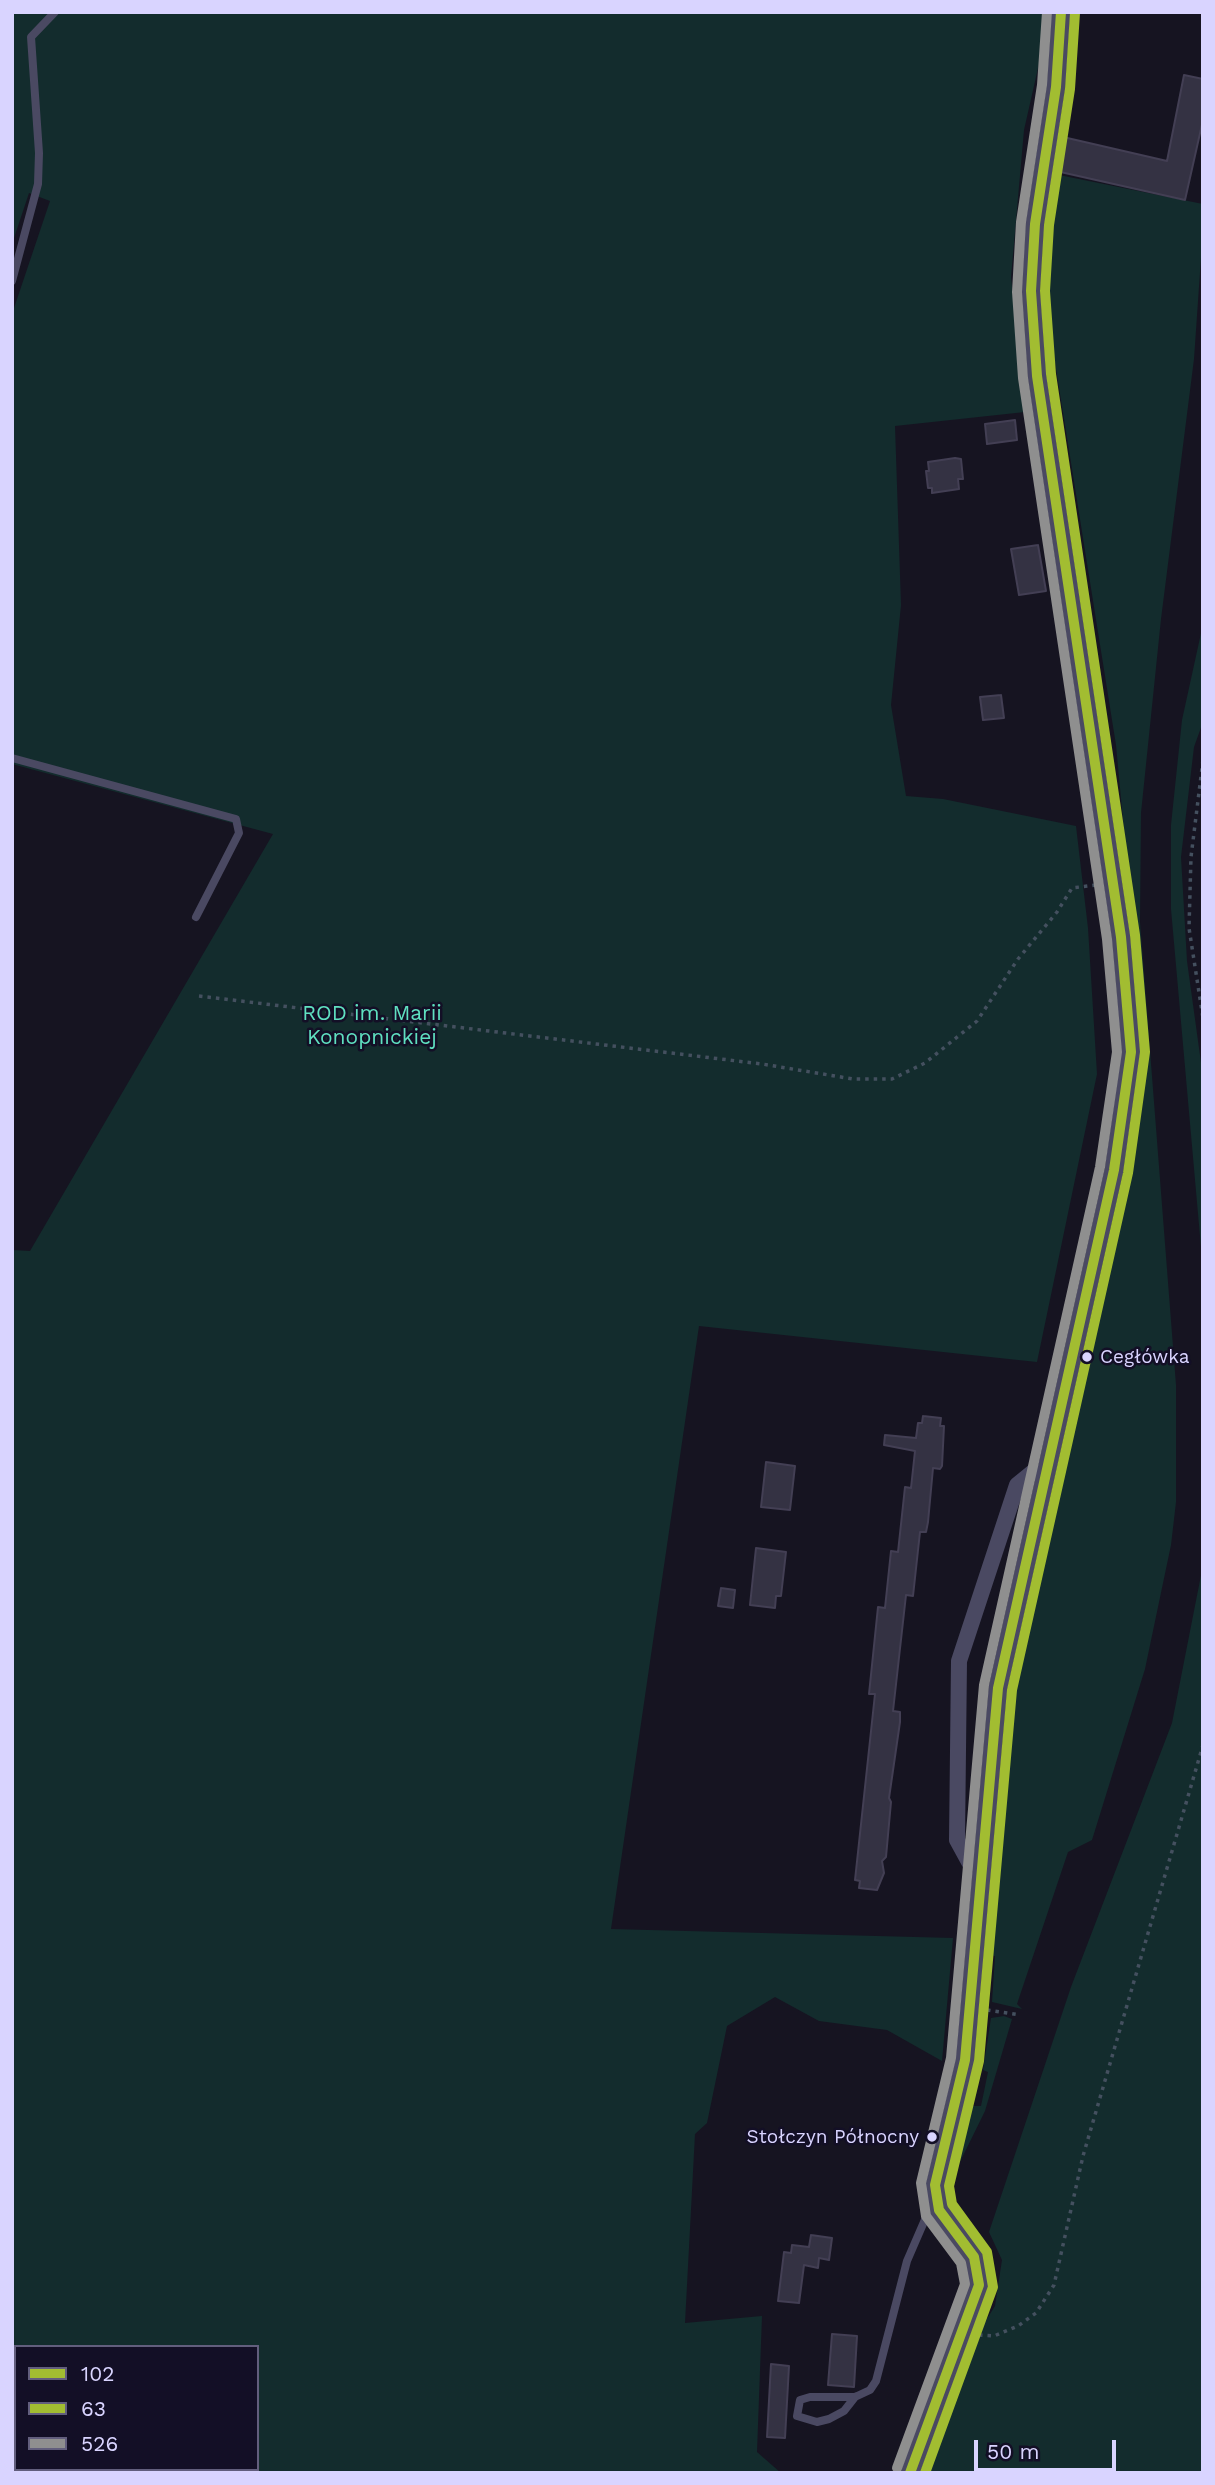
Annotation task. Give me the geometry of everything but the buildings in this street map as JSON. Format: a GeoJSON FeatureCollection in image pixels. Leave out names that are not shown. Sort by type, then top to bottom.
{"type":"FeatureCollection","features":[{"type":"Feature","properties":{"kind":"street"},"geometry":{"type":"LineString","coordinates":[[910,2473],[974,2331],[979,2278],[974,2257],[939,2210],[935,2195],[964,2070],[998,1688],[1114,1170],[1130,1052],[1121,937],[1055,500],[1034,339],[1031,291],[1035,224],[1056,87],[1061,12]]}},
{"type":"Feature","properties":{"kind":"street"},"geometry":{"type":"LineString","coordinates":[[981,1864],[969,1862],[957,1840],[959,1661],[1017,1485],[1033,1472],[1045,1474]]}},
{"type":"Feature","properties":{"kind":"lane"},"geometry":{"type":"LineString","coordinates":[[12,282],[38,184],[39,153],[31,37],[55,12]]}},
{"type":"Feature","properties":{"kind":"lane"},"geometry":{"type":"LineString","coordinates":[[12,758],[236,819],[239,833],[197,917]]}},
{"type":"Feature","properties":{"kind":"lane"},"geometry":{"type":"LineString","coordinates":[[855,2397],[844,2411],[829,2419],[817,2422],[797,2417],[800,2400],[810,2397],[855,2397],[870,2390],[881,2370],[907,2261],[935,2195]]}},
{"type":"Feature","properties":{"kind":"path"},"geometry":{"type":"LineString","coordinates":[[1203,760],[1191,857],[1189,928],[1203,1018]]}},
{"type":"Feature","properties":{"kind":"path"},"geometry":{"type":"LineString","coordinates":[[199,996],[762,1064],[853,1079],[892,1079],[925,1063],[977,1021],[1018,959],[1057,912],[1072,888],[1083,886]]}},
{"type":"Feature","properties":{"kind":"path"},"geometry":{"type":"LineString","coordinates":[[974,2331],[994,2336],[1018,2326],[1036,2314],[1054,2285],[1083,2156],[1203,1745]]}},
{"type":"Feature","properties":{"kind":"path"},"geometry":{"type":"LineString","coordinates":[[983,2010],[1020,2015]]}},
{"type":"Feature","properties":{"kind":"green space","name":"ROD im. Marii Konopnickiej"},"geometry":{"type":"Polygon","coordinates":[[[12,12],[1043,12],[1043,46],[1024,130],[1011,277],[1025,412],[895,426],[901,605],[891,705],[906,796],[943,799],[1076,826],[1088,928],[1097,1074],[1037,1362],[699,1326],[611,1929],[953,1938],[942,2061],[887,2030],[819,2021],[775,1997],[727,2026],[707,2123],[695,2134],[685,2323],[762,2316],[757,2452],[781,2473],[12,2473],[12,1250],[30,1251],[273,834],[12,764],[12,314],[50,201],[29,193],[12,244],[12,12]]]}},
{"type":"Feature","properties":{"kind":"green space"},"geometry":{"type":"Polygon","coordinates":[[[1054,174],[1203,204],[1203,229],[1194,359],[1161,619],[1141,813],[1140,922],[1176,1385],[1176,1502],[1171,1545],[1145,1669],[1092,1840],[1068,1852],[1017,2004],[1022,2009],[992,2002],[995,1956],[984,1955],[986,1937],[991,1937],[1004,1829],[1012,1685],[1139,1092],[1143,1035],[1116,745],[1043,287],[1054,174]]]}},
{"type":"Feature","properties":{"kind":"green space"},"geometry":{"type":"Polygon","coordinates":[[[1203,624],[1203,722],[1194,747],[1181,857],[1187,961],[1203,1077],[1203,1270],[1171,909],[1171,825],[1182,720],[1203,624]]]}},
{"type":"Feature","properties":{"kind":"green space"},"geometry":{"type":"Polygon","coordinates":[[[1203,1565],[1203,2473],[925,2473],[968,2349],[995,2306],[1002,2260],[989,2232],[1071,1987],[1172,1723],[1203,1565]]]}},
{"type":"Feature","properties":{"kind":"green space"},"geometry":{"type":"Polygon","coordinates":[[[1004,2016],[1012,2019],[985,2111],[957,2168],[955,2165],[972,2106],[981,2106],[988,2072],[983,2070],[991,2018],[1004,2016]]]}},
{"type":"Feature","properties":{"kind":"transit line","name":"526"},"geometry":{"type":"LineString","coordinates":[[897,2468],[965,2284],[961,2263],[926,2216],[921,2183],[951,2058],[984,1685],[1100,1167],[1117,1052],[1107,939],[1023,378],[1017,292],[1021,222],[1042,85],[1047,12]]}},
{"type":"Feature","properties":{"kind":"transit line","name":"102"},"geometry":{"type":"LineString","coordinates":[[910,2473],[979,2285],[974,2257],[939,2210],[935,2185],[965,2060],[998,1688],[1114,1170],[1131,1052],[1121,937],[1037,376],[1031,291],[1035,224],[1056,87],[1061,12]]}},
{"type":"Feature","properties":{"kind":"transit line","name":"63"},"geometry":{"type":"LineString","coordinates":[[925,2473],[993,2287],[987,2252],[952,2204],[949,2186],[979,2061],[1012,1690],[1128,1173],[1145,1052],[1135,935],[1051,374],[1045,291],[1049,225],[1070,89],[1075,13]]}},
{"type":"Feature","properties":{"kind":"place","name":"Cegłówka"},"geometry":{"type":"Point","coordinates":[1087,1357]}},
{"type":"Feature","properties":{"kind":"place","name":"Stołczyn Północny"},"geometry":{"type":"Point","coordinates":[932,2137]}}]}
